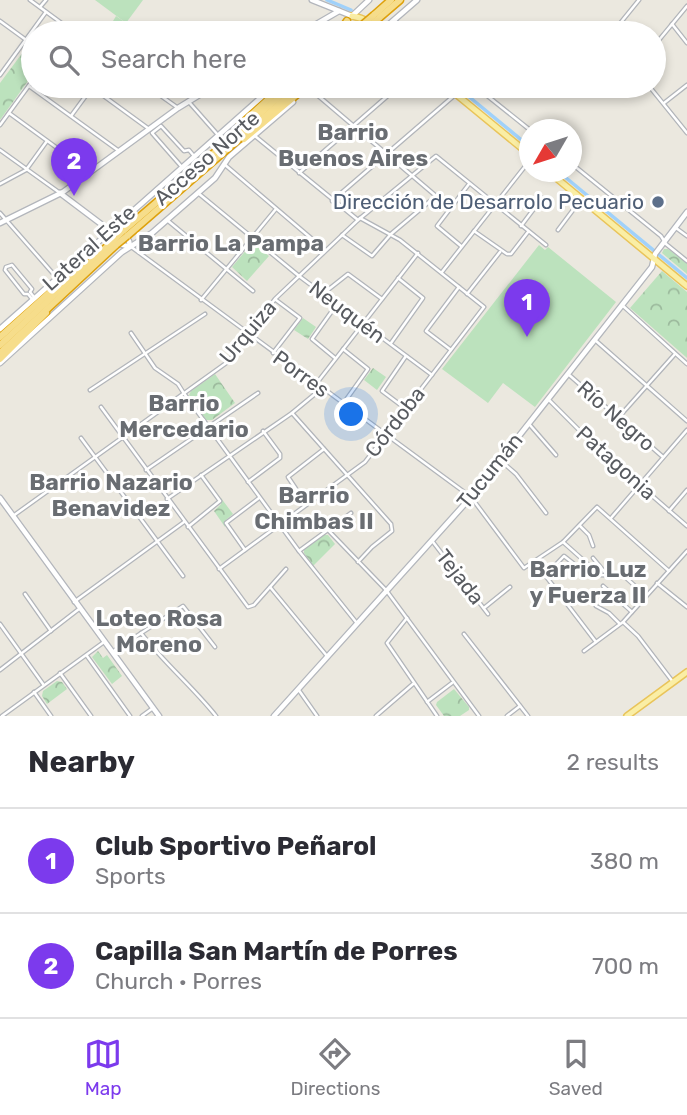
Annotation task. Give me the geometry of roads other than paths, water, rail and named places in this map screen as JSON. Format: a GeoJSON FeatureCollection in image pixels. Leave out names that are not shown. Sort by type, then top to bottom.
{"type":"FeatureCollection","features":[{"type":"Feature","properties":{"kind":"highway"},"geometry":{"type":"LineString","coordinates":[[371,21],[391,0]]}},
{"type":"Feature","properties":{"kind":"highway"},"geometry":{"type":"LineString","coordinates":[[376,16],[400,0]]}},
{"type":"Feature","properties":{"kind":"highway"},"geometry":{"type":"LineString","coordinates":[[220,147],[269,98]]}},
{"type":"Feature","properties":{"kind":"highway","name":"Acceso Norte"},"geometry":{"type":"LineString","coordinates":[[0,353],[114,244],[278,98]]}},
{"type":"Feature","properties":{"kind":"highway","name":"Acceso Norte"},"geometry":{"type":"LineString","coordinates":[[125,234],[286,98]]}},
{"type":"Feature","properties":{"kind":"highway"},"geometry":{"type":"LineString","coordinates":[[209,164],[294,98]]}},
{"type":"Feature","properties":{"kind":"highway","name":"Acceso Norte"},"geometry":{"type":"LineString","coordinates":[[0,345],[92,260],[114,244]]}},
{"type":"Feature","properties":{"kind":"highway"},"geometry":{"type":"LineString","coordinates":[[0,337],[38,301],[92,260]]}},
{"type":"Feature","properties":{"kind":"highway"},"geometry":{"type":"LineString","coordinates":[[0,361],[82,276]]}},
{"type":"Feature","properties":{"kind":"main road"},"geometry":{"type":"LineString","coordinates":[[349,19],[353,21]]}},
{"type":"Feature","properties":{"kind":"main road"},"geometry":{"type":"LineString","coordinates":[[461,98],[519,148]]}},
{"type":"Feature","properties":{"kind":"main road"},"geometry":{"type":"LineString","coordinates":[[562,182],[655,254],[687,286]]}},
{"type":"Feature","properties":{"kind":"main road"},"geometry":{"type":"LineString","coordinates":[[628,716],[687,672]]}},
{"type":"Feature","properties":{"kind":"street"},"geometry":{"type":"LineString","coordinates":[[30,0],[58,21]]}},
{"type":"Feature","properties":{"kind":"street"},"geometry":{"type":"LineString","coordinates":[[40,7],[46,0]]}},
{"type":"Feature","properties":{"kind":"street"},"geometry":{"type":"LineString","coordinates":[[312,0],[339,11],[349,19]]}},
{"type":"Feature","properties":{"kind":"street"},"geometry":{"type":"LineString","coordinates":[[347,21],[369,0]]}},
{"type":"Feature","properties":{"kind":"street"},"geometry":{"type":"LineString","coordinates":[[394,20],[417,0]]}},
{"type":"Feature","properties":{"kind":"street"},"geometry":{"type":"LineString","coordinates":[[622,21],[639,0]]}},
{"type":"Feature","properties":{"kind":"street"},"geometry":{"type":"LineString","coordinates":[[666,31],[687,6]]}},
{"type":"Feature","properties":{"kind":"street"},"geometry":{"type":"LineString","coordinates":[[322,21],[339,11]]}},
{"type":"Feature","properties":{"kind":"street"},"geometry":{"type":"LineString","coordinates":[[39,21],[46,12]]}},
{"type":"Feature","properties":{"kind":"street"},"geometry":{"type":"LineString","coordinates":[[0,21],[21,36]]}},
{"type":"Feature","properties":{"kind":"street"},"geometry":{"type":"LineString","coordinates":[[672,24],[687,43]]}},
{"type":"Feature","properties":{"kind":"street"},"geometry":{"type":"LineString","coordinates":[[0,75],[21,45]]}},
{"type":"Feature","properties":{"kind":"street"},"geometry":{"type":"LineString","coordinates":[[664,103],[687,85]]}},
{"type":"Feature","properties":{"kind":"street"},"geometry":{"type":"LineString","coordinates":[[0,125],[21,97]]}},
{"type":"Feature","properties":{"kind":"street"},"geometry":{"type":"LineString","coordinates":[[46,98],[119,151]]}},
{"type":"Feature","properties":{"kind":"street"},"geometry":{"type":"LineString","coordinates":[[71,116],[84,98]]}},
{"type":"Feature","properties":{"kind":"street"},"geometry":{"type":"LineString","coordinates":[[108,98],[149,128]]}},
{"type":"Feature","properties":{"kind":"street"},"geometry":{"type":"LineString","coordinates":[[164,98],[178,108]]}},
{"type":"Feature","properties":{"kind":"street"},"geometry":{"type":"LineString","coordinates":[[3,221],[60,193],[194,98]]}},
{"type":"Feature","properties":{"kind":"street","name":"Lateral Este"},"geometry":{"type":"LineString","coordinates":[[0,329],[260,98]]}},
{"type":"Feature","properties":{"kind":"street"},"geometry":{"type":"LineString","coordinates":[[0,361],[130,246],[150,235],[217,177],[229,157],[296,98]]}},
{"type":"Feature","properties":{"kind":"street"},"geometry":{"type":"LineString","coordinates":[[323,98],[436,196],[390,235],[372,256],[342,235]]}},
{"type":"Feature","properties":{"kind":"street"},"geometry":{"type":"LineString","coordinates":[[299,173],[385,98]]}},
{"type":"Feature","properties":{"kind":"street"},"geometry":{"type":"LineString","coordinates":[[332,201],[451,98]]}},
{"type":"Feature","properties":{"kind":"street"},"geometry":{"type":"LineString","coordinates":[[490,98],[519,121]]}},
{"type":"Feature","properties":{"kind":"street"},"geometry":{"type":"LineString","coordinates":[[660,98],[687,133]]}},
{"type":"Feature","properties":{"kind":"street"},"geometry":{"type":"LineString","coordinates":[[188,102],[218,135]]}},
{"type":"Feature","properties":{"kind":"street"},"geometry":{"type":"LineString","coordinates":[[9,113],[90,172]]}},
{"type":"Feature","properties":{"kind":"street"},"geometry":{"type":"LineString","coordinates":[[182,167],[152,134],[161,126],[184,151],[189,150],[194,156]]}},
{"type":"Feature","properties":{"kind":"street"},"geometry":{"type":"LineString","coordinates":[[254,135],[332,201],[418,253],[467,293],[501,251]]}},
{"type":"Feature","properties":{"kind":"street"},"geometry":{"type":"LineString","coordinates":[[0,184],[27,169],[47,141]]}},
{"type":"Feature","properties":{"kind":"street","name":"Porres"},"geometry":{"type":"LineString","coordinates":[[0,150],[109,230],[111,236],[123,246],[130,246],[471,497],[524,568],[535,562]]}},
{"type":"Feature","properties":{"kind":"street","name":"Urquiza"},"geometry":{"type":"LineString","coordinates":[[13,516],[229,361],[275,299],[359,219],[436,156],[469,184]]}},
{"type":"Feature","properties":{"kind":"street"},"geometry":{"type":"LineString","coordinates":[[224,164],[326,250]]}},
{"type":"Feature","properties":{"kind":"street"},"geometry":{"type":"LineString","coordinates":[[442,272],[519,172]]}},
{"type":"Feature","properties":{"kind":"street"},"geometry":{"type":"LineString","coordinates":[[582,172],[687,261]]}},
{"type":"Feature","properties":{"kind":"street"},"geometry":{"type":"LineString","coordinates":[[461,247],[437,226],[469,184],[545,245]]}},
{"type":"Feature","properties":{"kind":"street","name":"Neuquén"},"geometry":{"type":"LineString","coordinates":[[198,193],[299,276],[432,375]]}},
{"type":"Feature","properties":{"kind":"street"},"geometry":{"type":"LineString","coordinates":[[521,226],[542,198]]}},
{"type":"Feature","properties":{"kind":"street"},"geometry":{"type":"LineString","coordinates":[[558,230],[582,198]]}},
{"type":"Feature","properties":{"kind":"street"},"geometry":{"type":"LineString","coordinates":[[201,300],[276,209]]}},
{"type":"Feature","properties":{"kind":"street","name":"Tucumán"},"geometry":{"type":"LineString","coordinates":[[274,716],[471,497],[652,267],[655,254],[687,212]]}},
{"type":"Feature","properties":{"kind":"street"},"geometry":{"type":"LineString","coordinates":[[0,214],[3,221],[57,278]]}},
{"type":"Feature","properties":{"kind":"street"},"geometry":{"type":"LineString","coordinates":[[167,220],[253,291]]}},
{"type":"Feature","properties":{"kind":"street"},"geometry":{"type":"LineString","coordinates":[[674,226],[687,236]]}},
{"type":"Feature","properties":{"kind":"street"},"geometry":{"type":"LineString","coordinates":[[474,231],[501,251],[511,254],[528,232]]}},
{"type":"Feature","properties":{"kind":"street"},"geometry":{"type":"LineString","coordinates":[[316,384],[418,253]]}},
{"type":"Feature","properties":{"kind":"street"},"geometry":{"type":"LineString","coordinates":[[12,265],[32,289],[30,292],[33,298],[24,294],[5,270],[6,267],[12,265]]}},
{"type":"Feature","properties":{"kind":"street"},"geometry":{"type":"LineString","coordinates":[[324,294],[348,274],[382,299]]}},
{"type":"Feature","properties":{"kind":"street"},"geometry":{"type":"LineString","coordinates":[[390,344],[423,298],[398,278]]}},
{"type":"Feature","properties":{"kind":"street"},"geometry":{"type":"LineString","coordinates":[[452,350],[426,331],[459,287]]}},
{"type":"Feature","properties":{"kind":"street","name":"Córdoba"},"geometry":{"type":"LineString","coordinates":[[219,569],[365,462],[484,307],[467,293]]}},
{"type":"Feature","properties":{"kind":"street"},"geometry":{"type":"LineString","coordinates":[[273,353],[300,318],[275,299]]}},
{"type":"Feature","properties":{"kind":"street"},"geometry":{"type":"LineString","coordinates":[[336,358],[312,340],[337,304]]}},
{"type":"Feature","properties":{"kind":"street"},"geometry":{"type":"LineString","coordinates":[[622,306],[687,364]]}},
{"type":"Feature","properties":{"kind":"street"},"geometry":{"type":"LineString","coordinates":[[90,390],[205,314]]}},
{"type":"Feature","properties":{"kind":"street"},"geometry":{"type":"LineString","coordinates":[[131,333],[155,368],[178,384],[299,551],[356,623]]}},
{"type":"Feature","properties":{"kind":"street"},"geometry":{"type":"LineString","coordinates":[[595,340],[687,421]]}},
{"type":"Feature","properties":{"kind":"street"},"geometry":{"type":"LineString","coordinates":[[343,349],[368,369],[343,404]]}},
{"type":"Feature","properties":{"kind":"street"},"geometry":{"type":"LineString","coordinates":[[618,418],[675,354]]}},
{"type":"Feature","properties":{"kind":"street"},"geometry":{"type":"LineString","coordinates":[[406,356],[382,391],[406,409]]}},
{"type":"Feature","properties":{"kind":"street","name":"Río Negro"},"geometry":{"type":"LineString","coordinates":[[568,374],[663,457]]}},
{"type":"Feature","properties":{"kind":"street"},"geometry":{"type":"LineString","coordinates":[[167,499],[292,413],[321,388]]}},
{"type":"Feature","properties":{"kind":"street"},"geometry":{"type":"LineString","coordinates":[[146,470],[258,393]]}},
{"type":"Feature","properties":{"kind":"street","name":"Patagonia"},"geometry":{"type":"LineString","coordinates":[[548,399],[598,449],[687,526]]}},
{"type":"Feature","properties":{"kind":"street"},"geometry":{"type":"LineString","coordinates":[[101,407],[248,607],[250,608],[286,569]]}},
{"type":"Feature","properties":{"kind":"street"},"geometry":{"type":"LineString","coordinates":[[292,413],[392,527],[389,534],[358,562]]}},
{"type":"Feature","properties":{"kind":"street"},"geometry":{"type":"LineString","coordinates":[[528,424],[556,455]]}},
{"type":"Feature","properties":{"kind":"street"},"geometry":{"type":"LineString","coordinates":[[611,518],[687,430]]}},
{"type":"Feature","properties":{"kind":"street"},"geometry":{"type":"LineString","coordinates":[[248,482],[280,458],[263,431]]}},
{"type":"Feature","properties":{"kind":"street"},"geometry":{"type":"LineString","coordinates":[[81,438],[183,576]]}},
{"type":"Feature","properties":{"kind":"street"},"geometry":{"type":"LineString","coordinates":[[306,504],[288,477],[324,449]]}},
{"type":"Feature","properties":{"kind":"street"},"geometry":{"type":"LineString","coordinates":[[500,460],[516,474],[546,513]]}},
{"type":"Feature","properties":{"kind":"street"},"geometry":{"type":"LineString","coordinates":[[188,527],[220,501],[201,474]]}},
{"type":"Feature","properties":{"kind":"street"},"geometry":{"type":"LineString","coordinates":[[669,510],[687,490]]}},
{"type":"Feature","properties":{"kind":"street"},"geometry":{"type":"LineString","coordinates":[[0,498],[159,716]]}},
{"type":"Feature","properties":{"kind":"street"},"geometry":{"type":"LineString","coordinates":[[245,550],[226,523],[260,498]]}},
{"type":"Feature","properties":{"kind":"street"},"geometry":{"type":"LineString","coordinates":[[596,642],[535,562],[563,542],[597,507],[669,571]]}},
{"type":"Feature","properties":{"kind":"street"},"geometry":{"type":"LineString","coordinates":[[299,551],[351,513]]}},
{"type":"Feature","properties":{"kind":"street"},"geometry":{"type":"LineString","coordinates":[[74,602],[184,522]]}},
{"type":"Feature","properties":{"kind":"street"},"geometry":{"type":"LineString","coordinates":[[580,526],[589,535],[593,546]]}},
{"type":"Feature","properties":{"kind":"street"},"geometry":{"type":"LineString","coordinates":[[327,529],[386,590],[479,716]]}},
{"type":"Feature","properties":{"kind":"street","name":"Tejada"},"geometry":{"type":"LineString","coordinates":[[432,540],[488,614]]}},
{"type":"Feature","properties":{"kind":"street"},"geometry":{"type":"LineString","coordinates":[[563,542],[596,572],[608,576],[624,576],[646,596]]}},
{"type":"Feature","properties":{"kind":"street"},"geometry":{"type":"LineString","coordinates":[[584,651],[623,622],[687,551]]}},
{"type":"Feature","properties":{"kind":"street"},"geometry":{"type":"LineString","coordinates":[[545,576],[564,556],[588,575]]}},
{"type":"Feature","properties":{"kind":"street"},"geometry":{"type":"LineString","coordinates":[[593,558],[608,576]]}},
{"type":"Feature","properties":{"kind":"street"},"geometry":{"type":"LineString","coordinates":[[657,583],[687,607]]}},
{"type":"Feature","properties":{"kind":"street"},"geometry":{"type":"LineString","coordinates":[[603,586],[632,612]]}},
{"type":"Feature","properties":{"kind":"street"},"geometry":{"type":"LineString","coordinates":[[270,587],[327,656]]}},
{"type":"Feature","properties":{"kind":"street"},"geometry":{"type":"LineString","coordinates":[[484,608],[510,587]]}},
{"type":"Feature","properties":{"kind":"street"},"geometry":{"type":"LineString","coordinates":[[24,594],[51,631]]}},
{"type":"Feature","properties":{"kind":"street"},"geometry":{"type":"LineString","coordinates":[[112,652],[183,606],[215,647]]}},
{"type":"Feature","properties":{"kind":"street"},"geometry":{"type":"LineString","coordinates":[[596,606],[609,613],[618,624]]}},
{"type":"Feature","properties":{"kind":"street"},"geometry":{"type":"LineString","coordinates":[[0,670],[79,609]]}},
{"type":"Feature","properties":{"kind":"street"},"geometry":{"type":"LineString","coordinates":[[407,618],[387,643],[437,716]]}},
{"type":"Feature","properties":{"kind":"street"},"geometry":{"type":"LineString","coordinates":[[623,622],[638,636],[673,682]]}},
{"type":"Feature","properties":{"kind":"street"},"geometry":{"type":"LineString","coordinates":[[0,624],[44,685]]}},
{"type":"Feature","properties":{"kind":"street"},"geometry":{"type":"LineString","coordinates":[[141,634],[163,661],[192,686],[216,716]]}},
{"type":"Feature","properties":{"kind":"street"},"geometry":{"type":"LineString","coordinates":[[464,634],[528,716]]}},
{"type":"Feature","properties":{"kind":"street"},"geometry":{"type":"LineString","coordinates":[[2,716],[104,642]]}},
{"type":"Feature","properties":{"kind":"street"},"geometry":{"type":"LineString","coordinates":[[86,655],[130,716]]}},
{"type":"Feature","properties":{"kind":"street"},"geometry":{"type":"LineString","coordinates":[[60,673],[91,716]]}},
{"type":"Feature","properties":{"kind":"street"},"geometry":{"type":"LineString","coordinates":[[427,702],[453,682]]}},
{"type":"Feature","properties":{"kind":"street"},"geometry":{"type":"LineString","coordinates":[[376,716],[413,684]]}},
{"type":"Feature","properties":{"kind":"street"},"geometry":{"type":"LineString","coordinates":[[298,689],[317,716]]}},
{"type":"Feature","properties":{"kind":"street"},"geometry":{"type":"LineString","coordinates":[[34,692],[51,716]]}},
{"type":"Feature","properties":{"kind":"street"},"geometry":{"type":"LineString","coordinates":[[507,716],[520,706]]}},
{"type":"Feature","properties":{"kind":"street"},"geometry":{"type":"LineString","coordinates":[[142,716],[153,708]]}},
{"type":"Feature","properties":{"kind":"street"},"geometry":{"type":"LineString","coordinates":[[8,711],[12,716]]}},
{"type":"Feature","properties":{"kind":"street"},"geometry":{"type":"LineString","coordinates":[[468,716],[475,711]]}},
{"type":"Feature","properties":{"kind":"waterway"},"geometry":{"type":"LineString","coordinates":[[327,0],[351,10]]}},
{"type":"Feature","properties":{"kind":"waterway"},"geometry":{"type":"LineString","coordinates":[[471,98],[519,138]]}},
{"type":"Feature","properties":{"kind":"waterway"},"geometry":{"type":"LineString","coordinates":[[571,182],[687,278]]}},
{"type":"Feature","properties":{"kind":"place","name":"Capilla San Martín de Porres"},"geometry":{"type":"Point","coordinates":[74,196]}},
{"type":"Feature","properties":{"kind":"place","name":"Dirección de Desarrolo Pecuario"},"geometry":{"type":"Point","coordinates":[658,202]}},
{"type":"Feature","properties":{"kind":"place","name":"Club Sportivo Peñarol"},"geometry":{"type":"Point","coordinates":[527,337]}},
{"type":"Feature","properties":{"kind":"district","name":"Barrio Buenos Aires"},"geometry":{"type":"Point","coordinates":[353,145]}},
{"type":"Feature","properties":{"kind":"district","name":"Barrio La Pampa"},"geometry":{"type":"Point","coordinates":[231,243]}},
{"type":"Feature","properties":{"kind":"district","name":"Barrio Mercedario"},"geometry":{"type":"Point","coordinates":[184,416]}},
{"type":"Feature","properties":{"kind":"district","name":"Barrio Nazario Benavidez"},"geometry":{"type":"Point","coordinates":[111,495]}},
{"type":"Feature","properties":{"kind":"district","name":"Barrio Chimbas II"},"geometry":{"type":"Point","coordinates":[314,508]}},
{"type":"Feature","properties":{"kind":"district","name":"Barrio Luz y Fuerza II"},"geometry":{"type":"Point","coordinates":[588,582]}},
{"type":"Feature","properties":{"kind":"district","name":"Loteo Rosa Moreno"},"geometry":{"type":"Point","coordinates":[159,631]}}]}
